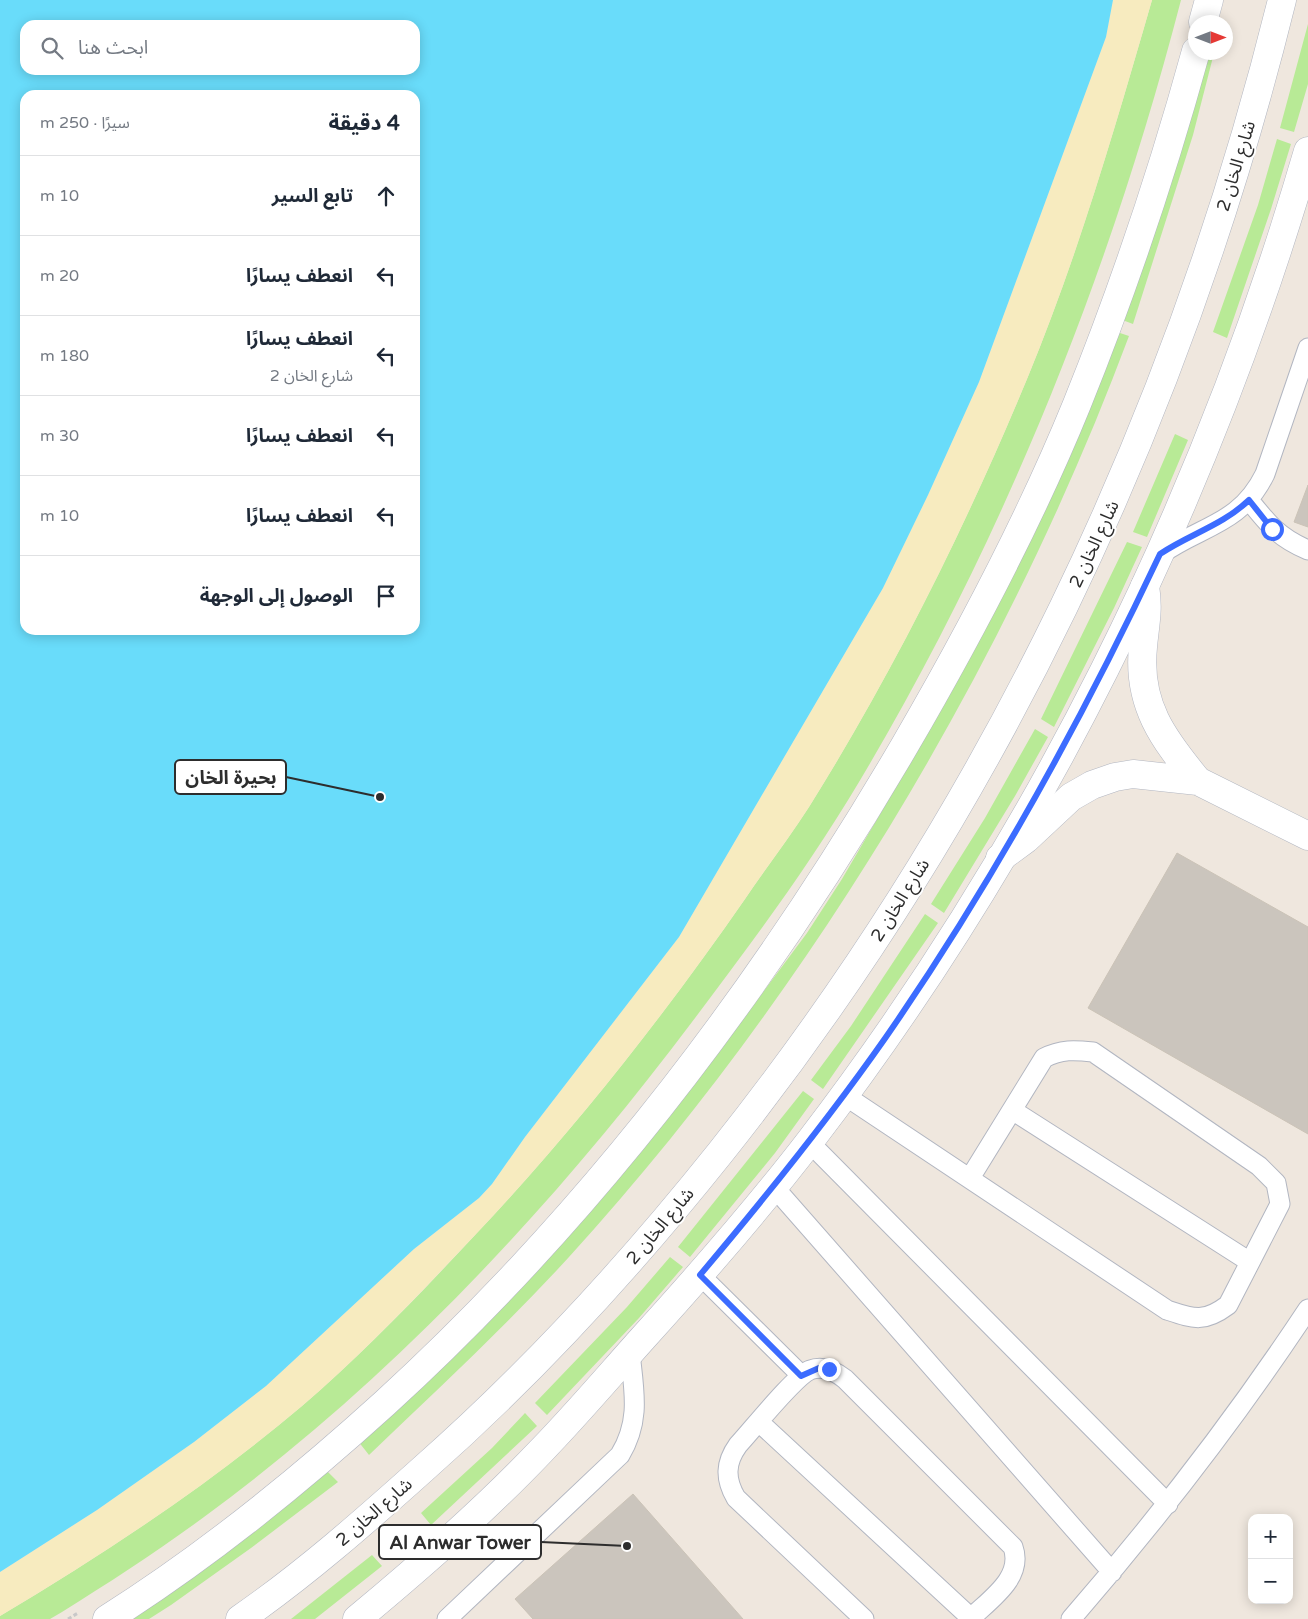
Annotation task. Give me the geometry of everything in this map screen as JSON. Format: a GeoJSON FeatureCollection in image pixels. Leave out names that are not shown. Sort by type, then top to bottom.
{"type":"FeatureCollection","features":[{"type":"Feature","properties":{"kind":"main road"},"geometry":{"type":"LineString","coordinates":[[1205,15],[1209,0]]}},
{"type":"Feature","properties":{"kind":"main road","name":"شارع الخان 2"},"geometry":{"type":"LineString","coordinates":[[240,1619],[322,1556],[391,1498],[515,1385],[573,1325],[630,1263],[752,1113],[818,1024],[880,932],[939,839],[994,743],[1046,645],[1135,453],[1212,247],[1243,146],[1282,0]]}},
{"type":"Feature","properties":{"kind":"main road"},"geometry":{"type":"LineString","coordinates":[[96,1614],[192,1562],[268,1504],[341,1442],[439,1353],[496,1295],[576,1208],[648,1123],[726,1022],[808,902],[888,774],[958,650],[1019,531],[1076,406],[1108,321],[1174,128],[1194,60]]}},
{"type":"Feature","properties":{"kind":"main road"},"geometry":{"type":"LineString","coordinates":[[357,1619],[416,1570],[542,1450],[700,1275],[774,1187],[844,1096],[925,979],[1047,779],[1103,674],[1160,554],[1212,434],[1245,347],[1284,235],[1308,151]]}},
{"type":"Feature","properties":{"kind":"main road"},"geometry":{"type":"LineString","coordinates":[[1145,586],[1148,617],[1142,664],[1147,699],[1160,732],[1198,780]]}},
{"type":"Feature","properties":{"kind":"main road"},"geometry":{"type":"LineString","coordinates":[[1000,858],[1026,839],[1071,797],[1092,785],[1115,777],[1133,774],[1198,780],[1308,836]]}},
{"type":"Feature","properties":{"kind":"lane"},"geometry":{"type":"LineString","coordinates":[[1160,554],[1176,543],[1225,521],[1249,500],[1257,490],[1265,474],[1308,348]]}},
{"type":"Feature","properties":{"kind":"lane"},"geometry":{"type":"LineString","coordinates":[[1249,500],[1272,529],[1282,538],[1308,550]]}},
{"type":"Feature","properties":{"kind":"lane"},"geometry":{"type":"LineString","coordinates":[[844,1096],[1167,1310],[1195,1319],[1213,1316],[1228,1305],[1280,1204],[1276,1183],[1259,1166],[1093,1052],[1073,1050],[1057,1052],[1044,1058],[970,1178]]}},
{"type":"Feature","properties":{"kind":"lane"},"geometry":{"type":"LineString","coordinates":[[1012,1110],[1250,1262]]}},
{"type":"Feature","properties":{"kind":"lane"},"geometry":{"type":"LineString","coordinates":[[809,1142],[1168,1504]]}},
{"type":"Feature","properties":{"kind":"lane"},"geometry":{"type":"LineString","coordinates":[[774,1187],[1112,1572]]}},
{"type":"Feature","properties":{"kind":"lane"},"geometry":{"type":"LineString","coordinates":[[700,1275],[801,1376]]}},
{"type":"Feature","properties":{"kind":"lane"},"geometry":{"type":"LineString","coordinates":[[1072,1619],[1168,1504],[1228,1424],[1308,1309]]}},
{"type":"Feature","properties":{"kind":"lane"},"geometry":{"type":"LineString","coordinates":[[447,1619],[620,1455],[628,1440],[635,1408],[630,1352]]}},
{"type":"Feature","properties":{"kind":"lane"},"geometry":{"type":"LineString","coordinates":[[759,1422],[970,1619],[1012,1577],[1016,1562],[1013,1547],[845,1379],[829,1369],[819,1368],[801,1376],[759,1422],[732,1454],[728,1465],[730,1488],[736,1498],[864,1619]]}},
{"type":"Feature","properties":{"kind":"path"},"geometry":{"type":"LineString","coordinates":[[68,1619],[96,1614]]}},
{"type":"Feature","properties":{"kind":"green space"},"geometry":{"type":"Polygon","coordinates":[[[1152,0],[1181,0],[1153,102],[1121,204],[1086,304],[1048,403],[1006,500],[961,596],[912,690],[840,813],[779,904],[639,1091],[526,1224],[466,1288],[340,1408],[273,1464],[204,1517],[80,1601],[50,1619],[0,1619],[0,1616],[117,1543],[230,1464],[302,1406],[348,1365],[434,1278],[548,1154],[617,1071],[714,943],[801,819],[840,756],[899,651],[954,543],[1004,434],[1063,286],[1110,144],[1152,0]]]}},
{"type":"Feature","properties":{"kind":"green space"},"geometry":{"type":"Polygon","coordinates":[[[1308,24],[1308,84],[1294,132],[1280,128],[1308,24]]]}},
{"type":"Feature","properties":{"kind":"green space"},"geometry":{"type":"Polygon","coordinates":[[[1201,60],[1212,60],[1193,135],[1133,324],[1117,318],[1201,60]]]}},
{"type":"Feature","properties":{"kind":"green space"},"geometry":{"type":"Polygon","coordinates":[[[1277,139],[1291,144],[1227,338],[1213,332],[1258,205],[1277,139]]]}},
{"type":"Feature","properties":{"kind":"green space"},"geometry":{"type":"Polygon","coordinates":[[[1114,331],[1129,336],[1079,460],[1023,582],[961,704],[892,822],[818,938],[740,1049],[656,1156],[569,1257],[496,1333],[369,1455],[358,1441],[696,1082],[807,933],[842,879],[931,727],[1114,331]]]}},
{"type":"Feature","properties":{"kind":"green space"},"geometry":{"type":"Polygon","coordinates":[[[1175,434],[1188,440],[1147,537],[1133,532],[1175,434]]]}},
{"type":"Feature","properties":{"kind":"green space"},"geometry":{"type":"Polygon","coordinates":[[[1127,542],[1142,547],[1114,608],[1054,727],[1041,719],[1127,542]]]}},
{"type":"Feature","properties":{"kind":"green space"},"geometry":{"type":"Polygon","coordinates":[[[1035,729],[1048,737],[1015,796],[944,913],[931,904],[985,818],[1035,729]]]}},
{"type":"Feature","properties":{"kind":"green space"},"geometry":{"type":"Polygon","coordinates":[[[925,914],[938,923],[823,1089],[811,1080],[851,1026],[925,914]]]}},
{"type":"Feature","properties":{"kind":"green space"},"geometry":{"type":"Polygon","coordinates":[[[803,1091],[814,1099],[775,1153],[690,1257],[678,1247],[803,1091]]]}},
{"type":"Feature","properties":{"kind":"green space"},"geometry":{"type":"Polygon","coordinates":[[[670,1257],[683,1267],[639,1318],[547,1415],[535,1403],[627,1307],[670,1257]]]}},
{"type":"Feature","properties":{"kind":"green space"},"geometry":{"type":"Polygon","coordinates":[[[525,1413],[537,1426],[431,1525],[421,1513],[492,1448],[525,1413]]]}},
{"type":"Feature","properties":{"kind":"green space"},"geometry":{"type":"Polygon","coordinates":[[[327,1471],[338,1482],[251,1548],[149,1619],[125,1619],[327,1471]]]}},
{"type":"Feature","properties":{"kind":"green space"},"geometry":{"type":"Polygon","coordinates":[[[372,1555],[382,1566],[315,1619],[291,1619],[372,1555]]]}},
{"type":"Feature","properties":{"kind":"sand"},"geometry":{"type":"Polygon","coordinates":[[[1113,0],[1152,0],[1095,191],[1045,333],[1004,434],[927,597],[840,756],[794,830],[650,1029],[583,1113],[513,1194],[370,1344],[302,1406],[230,1464],[117,1543],[0,1616],[0,1572],[97,1510],[194,1442],[266,1386],[414,1249],[479,1198],[492,1184],[525,1137],[679,937],[883,588],[928,495],[979,382],[1106,37],[1113,0]]]}},
{"type":"Feature","properties":{"kind":"water"},"geometry":{"type":"Polygon","coordinates":[[[0,0],[1113,0],[1106,37],[979,382],[928,495],[883,588],[679,937],[525,1137],[492,1184],[479,1198],[414,1249],[266,1386],[194,1442],[97,1510],[0,1572],[0,0]]]}},
{"type":"Feature","properties":{"kind":"building"},"geometry":{"type":"Polygon","coordinates":[[[1308,485],[1308,527],[1294,522],[1308,485]]]}},
{"type":"Feature","properties":{"kind":"building"},"geometry":{"type":"Polygon","coordinates":[[[1177,853],[1308,927],[1308,1134],[1088,1008],[1177,853]]]}},
{"type":"Feature","properties":{"kind":"building"},"geometry":{"type":"Polygon","coordinates":[[[633,1494],[743,1619],[533,1619],[515,1599],[633,1494]]]}},
{"type":"Feature","properties":{"kind":"place","name":"بحيرة الخان"},"geometry":{"type":"Point","coordinates":[380,797]}},
{"type":"Feature","properties":{"kind":"place","name":"Al Anwar Tower"},"geometry":{"type":"Point","coordinates":[627,1546]}},
{"type":"Feature","properties":{"kind":"route"},"geometry":{"type":"LineString","coordinates":[[829,1369],[819,1368],[810,1370],[801,1376],[700,1275],[774,1187],[844,1096],[886,1038],[925,979],[1047,779],[1103,674],[1160,554],[1193,534],[1225,521],[1249,500],[1272,529]]}}]}
